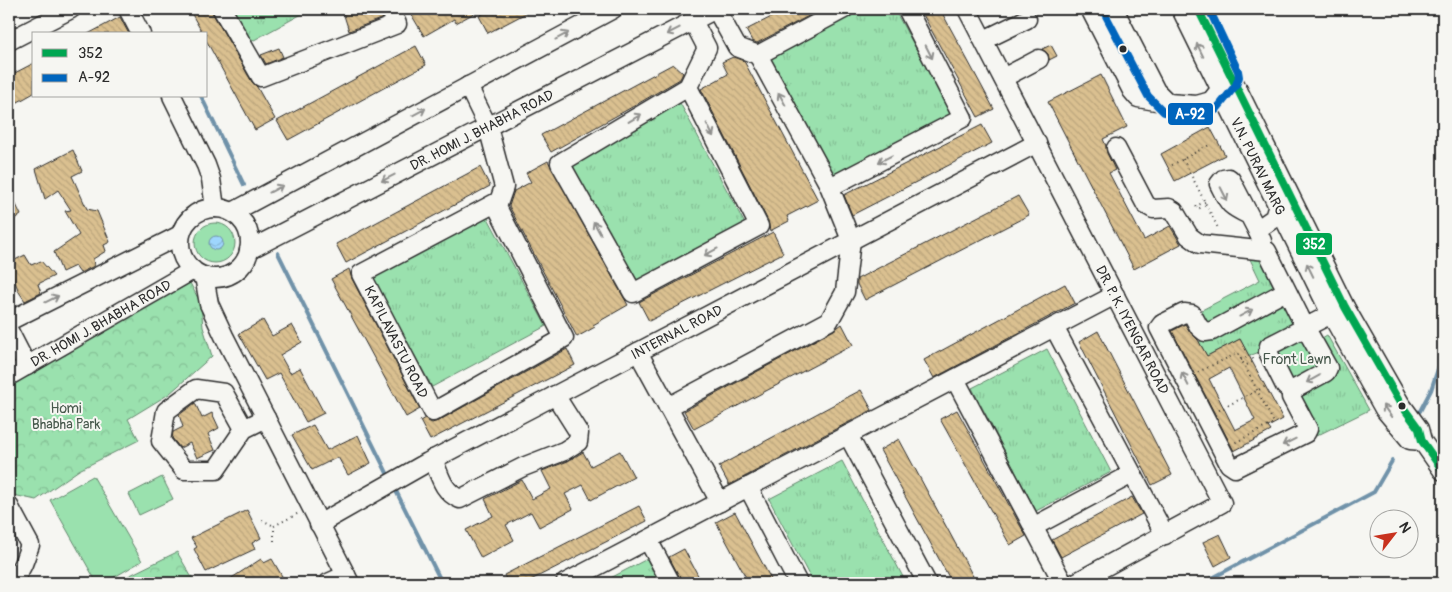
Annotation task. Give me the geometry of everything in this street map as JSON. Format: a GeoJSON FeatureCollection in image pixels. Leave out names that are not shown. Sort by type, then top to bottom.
{"type":"FeatureCollection","features":[{"type":"Feature","properties":{"kind":"street"},"geometry":{"type":"LineString","coordinates":[[9,41],[71,9]]}},
{"type":"Feature","properties":{"kind":"street"},"geometry":{"type":"LineString","coordinates":[[128,9],[140,32]]}},
{"type":"Feature","properties":{"kind":"street"},"geometry":{"type":"LineString","coordinates":[[222,9],[261,77],[397,24],[390,9]]}},
{"type":"Feature","properties":{"kind":"street"},"geometry":{"type":"LineString","coordinates":[[233,212],[613,9]]}},
{"type":"Feature","properties":{"kind":"street"},"geometry":{"type":"LineString","coordinates":[[668,406],[829,321],[845,292],[852,240],[828,184],[758,55],[737,47],[716,9]]}},
{"type":"Feature","properties":{"kind":"street","name":"DR. HOMI J. BHABHA ROAD"},"geometry":{"type":"LineString","coordinates":[[249,250],[716,9]]}},
{"type":"Feature","properties":{"kind":"street"},"geometry":{"type":"LineString","coordinates":[[758,55],[844,9]]}},
{"type":"Feature","properties":{"kind":"street"},"geometry":{"type":"LineString","coordinates":[[828,184],[830,187],[963,118],[907,9]]}},
{"type":"Feature","properties":{"kind":"street","name":"DR. P. K. IYENGAR ROAD"},"geometry":{"type":"LineString","coordinates":[[968,9],[1222,503],[1075,583]]}},
{"type":"Feature","properties":{"kind":"street"},"geometry":{"type":"LineString","coordinates":[[1090,9],[1132,91],[1138,98],[1197,105],[1211,101],[1228,80],[1229,75]]}},
{"type":"Feature","properties":{"kind":"street"},"geometry":{"type":"LineString","coordinates":[[1114,9],[1156,91],[1168,102]]}},
{"type":"Feature","properties":{"kind":"street","name":"V.N. PURAV MARG"},"geometry":{"type":"LineString","coordinates":[[1180,9],[1278,205],[1338,310]]}},
{"type":"Feature","properties":{"kind":"street","name":"V.N. PURAV MARG"},"geometry":{"type":"LineString","coordinates":[[1198,9],[1384,409],[1410,440],[1422,441],[1443,472]]}},
{"type":"Feature","properties":{"kind":"street"},"geometry":{"type":"LineString","coordinates":[[984,40],[1026,19]]}},
{"type":"Feature","properties":{"kind":"street"},"geometry":{"type":"LineString","coordinates":[[688,87],[759,226],[633,293],[560,163],[688,87],[707,48],[693,21]]}},
{"type":"Feature","properties":{"kind":"street"},"geometry":{"type":"LineString","coordinates":[[1003,78],[1039,59]]}},
{"type":"Feature","properties":{"kind":"street","name":"KAPILAVASTU ROAD"},"geometry":{"type":"LineString","coordinates":[[468,86],[488,127],[504,187],[497,207],[564,338],[433,412],[361,274],[499,201]]}},
{"type":"Feature","properties":{"kind":"street"},"geometry":{"type":"LineString","coordinates":[[173,98],[206,165],[211,179],[215,208]]}},
{"type":"Feature","properties":{"kind":"street","name":"INTERNAL ROAD"},"geometry":{"type":"LineString","coordinates":[[319,524],[433,459],[1037,143]]}},
{"type":"Feature","properties":{"kind":"street"},"geometry":{"type":"LineString","coordinates":[[1116,148],[1146,205],[1153,209],[1169,208],[1174,211],[1189,236],[1200,244],[1267,251]]}},
{"type":"Feature","properties":{"kind":"street"},"geometry":{"type":"LineString","coordinates":[[1258,232],[1261,226],[1274,218],[1278,205]]}},
{"type":"Feature","properties":{"kind":"street"},"geometry":{"type":"LineString","coordinates":[[215,208],[233,212],[242,221],[250,240],[245,261],[238,270],[228,276],[217,278],[198,273],[184,261],[180,248],[180,235],[185,224],[193,215],[203,210],[215,208]]}},
{"type":"Feature","properties":{"kind":"street"},"geometry":{"type":"LineString","coordinates":[[1249,215],[1286,291],[1328,368],[1326,372],[1286,385]]}},
{"type":"Feature","properties":{"kind":"street"},"geometry":{"type":"LineString","coordinates":[[9,321],[180,235]]}},
{"type":"Feature","properties":{"kind":"street"},"geometry":{"type":"LineString","coordinates":[[198,273],[209,304],[266,418],[307,509],[319,524],[348,579],[328,583]]}},
{"type":"Feature","properties":{"kind":"street","name":"DR. HOMI J. BHABHA ROAD"},"geometry":{"type":"LineString","coordinates":[[9,376],[198,273]]}},
{"type":"Feature","properties":{"kind":"street"},"geometry":{"type":"LineString","coordinates":[[1286,291],[1212,331],[1206,332],[1199,327],[1192,314],[1184,313],[1162,324],[1159,328],[1229,464],[1235,468],[1306,433],[1308,428],[1268,352],[1269,346],[1338,310]]}},
{"type":"Feature","properties":{"kind":"street"},"geometry":{"type":"LineString","coordinates":[[565,583],[1115,295]]}},
{"type":"Feature","properties":{"kind":"street"},"geometry":{"type":"LineString","coordinates":[[1054,327],[1164,535]]}},
{"type":"Feature","properties":{"kind":"street"},"geometry":{"type":"LineString","coordinates":[[9,331],[27,366]]}},
{"type":"Feature","properties":{"kind":"street"},"geometry":{"type":"LineString","coordinates":[[638,352],[720,502]]}},
{"type":"Feature","properties":{"kind":"street"},"geometry":{"type":"LineString","coordinates":[[954,379],[1063,583]]}},
{"type":"Feature","properties":{"kind":"street"},"geometry":{"type":"LineString","coordinates":[[244,429],[224,393],[196,389],[166,411],[161,441],[184,470],[216,470],[244,429],[266,418]]}},
{"type":"Feature","properties":{"kind":"street"},"geometry":{"type":"LineString","coordinates":[[433,459],[445,487],[451,495],[460,499],[523,467],[564,451],[578,442],[579,433],[555,395]]}},
{"type":"Feature","properties":{"kind":"street"},"geometry":{"type":"LineString","coordinates":[[848,435],[927,583]]}},
{"type":"Feature","properties":{"kind":"street"},"geometry":{"type":"LineString","coordinates":[[1033,527],[1132,474]]}},
{"type":"Feature","properties":{"kind":"street"},"geometry":{"type":"LineString","coordinates":[[748,487],[798,583]]}},
{"type":"Feature","properties":{"kind":"street"},"geometry":{"type":"LineString","coordinates":[[9,506],[30,545],[14,583]]}},
{"type":"Feature","properties":{"kind":"street"},"geometry":{"type":"LineString","coordinates":[[648,540],[671,583]]}},
{"type":"Feature","properties":{"kind":"path"},"geometry":{"type":"LineString","coordinates":[[1172,165],[1211,144]]}},
{"type":"Feature","properties":{"kind":"path"},"geometry":{"type":"LineString","coordinates":[[1183,159],[1218,228]]}},
{"type":"Feature","properties":{"kind":"path"},"geometry":{"type":"LineString","coordinates":[[1196,373],[1238,353],[1274,423],[1232,444]]}},
{"type":"Feature","properties":{"kind":"path"},"geometry":{"type":"LineString","coordinates":[[1241,360],[1251,355],[1254,361],[1244,366]]}},
{"type":"Feature","properties":{"kind":"path"},"geometry":{"type":"LineString","coordinates":[[1216,412],[1257,391],[1286,385]]}},
{"type":"Feature","properties":{"kind":"path"},"geometry":{"type":"LineString","coordinates":[[274,526],[307,509]]}},
{"type":"Feature","properties":{"kind":"path"},"geometry":{"type":"LineString","coordinates":[[262,520],[274,526]]}},
{"type":"Feature","properties":{"kind":"path"},"geometry":{"type":"LineString","coordinates":[[274,526],[274,541]]}},
{"type":"Feature","properties":{"kind":"green space"},"geometry":{"type":"Polygon","coordinates":[[[225,9],[311,9],[245,45],[225,9]]]}},
{"type":"Feature","properties":{"kind":"green space"},"geometry":{"type":"Polygon","coordinates":[[[852,9],[894,9],[953,115],[834,181],[765,57],[852,9]]]}},
{"type":"Feature","properties":{"kind":"green space"},"geometry":{"type":"Polygon","coordinates":[[[680,103],[745,224],[631,285],[566,164],[680,103]]]}},
{"type":"Feature","properties":{"kind":"green space"},"geometry":{"type":"Polygon","coordinates":[[[481,205],[546,326],[432,387],[366,267],[481,205]]]}},
{"type":"Feature","properties":{"kind":"green space"},"geometry":{"type":"Polygon","coordinates":[[[219,223],[226,226],[232,232],[235,243],[234,251],[226,260],[219,263],[211,263],[204,260],[196,251],[195,239],[198,232],[207,224],[219,223]]]}},
{"type":"Feature","properties":{"kind":"green space"},"geometry":{"type":"Polygon","coordinates":[[[1261,256],[1278,291],[1208,328],[1196,313],[1260,280],[1249,257],[1261,256]]]}},
{"type":"Feature","properties":{"kind":"green space","name":"Homi Bhabha Park"},"geometry":{"type":"Polygon","coordinates":[[[190,283],[201,304],[203,327],[212,356],[169,394],[128,419],[139,440],[79,470],[36,500],[9,494],[9,385],[190,283]]]}},
{"type":"Feature","properties":{"kind":"green space"},"geometry":{"type":"Polygon","coordinates":[[[1283,299],[1296,324],[1262,351],[1249,356],[1240,339],[1207,356],[1199,342],[1283,299]]]}},
{"type":"Feature","properties":{"kind":"green space","name":"Front Lawn"},"geometry":{"type":"Polygon","coordinates":[[[1301,333],[1322,365],[1293,384],[1273,348],[1301,333]]]}},
{"type":"Feature","properties":{"kind":"green space"},"geometry":{"type":"Polygon","coordinates":[[[1327,335],[1369,410],[1316,436],[1296,399],[1317,341],[1327,335]]]}},
{"type":"Feature","properties":{"kind":"green space"},"geometry":{"type":"Polygon","coordinates":[[[1047,349],[1111,472],[1036,511],[972,388],[1047,349]]]}},
{"type":"Feature","properties":{"kind":"green space"},"geometry":{"type":"Polygon","coordinates":[[[842,461],[903,577],[890,583],[813,583],[769,499],[842,461]]]}},
{"type":"Feature","properties":{"kind":"green space"},"geometry":{"type":"Polygon","coordinates":[[[93,476],[142,561],[104,583],[97,583],[50,500],[93,476]]]}},
{"type":"Feature","properties":{"kind":"green space"},"geometry":{"type":"Polygon","coordinates":[[[162,477],[173,499],[139,515],[129,494],[162,477]]]}},
{"type":"Feature","properties":{"kind":"green space"},"geometry":{"type":"Polygon","coordinates":[[[177,552],[195,583],[114,583],[177,552]]]}},
{"type":"Feature","properties":{"kind":"green space"},"geometry":{"type":"Polygon","coordinates":[[[647,559],[660,583],[601,583],[647,559]]]}},
{"type":"Feature","properties":{"kind":"water"},"geometry":{"type":"Polygon","coordinates":[[[213,236],[219,236],[223,243],[219,250],[213,250],[209,246],[209,240],[213,236]]]}},
{"type":"Feature","properties":{"kind":"building"},"geometry":{"type":"Polygon","coordinates":[[[189,9],[211,9],[275,119],[255,130],[208,44],[208,32],[202,32],[189,9]]]}},
{"type":"Feature","properties":{"kind":"building"},"geometry":{"type":"Polygon","coordinates":[[[342,9],[379,9],[383,18],[349,31],[342,9]]]}},
{"type":"Feature","properties":{"kind":"building"},"geometry":{"type":"Polygon","coordinates":[[[408,9],[482,9],[456,23],[454,19],[424,36],[408,9]]]}},
{"type":"Feature","properties":{"kind":"building"},"geometry":{"type":"Polygon","coordinates":[[[492,9],[534,9],[488,33],[479,16],[492,9]]]}},
{"type":"Feature","properties":{"kind":"building"},"geometry":{"type":"Polygon","coordinates":[[[787,9],[822,9],[757,43],[752,41],[746,30],[787,9]]]}},
{"type":"Feature","properties":{"kind":"building"},"geometry":{"type":"Polygon","coordinates":[[[920,9],[940,9],[994,109],[978,117],[920,9]]]}},
{"type":"Feature","properties":{"kind":"building"},"geometry":{"type":"Polygon","coordinates":[[[120,17],[128,32],[92,32],[120,17]]]}},
{"type":"Feature","properties":{"kind":"building"},"geometry":{"type":"Polygon","coordinates":[[[1051,45],[1057,56],[1049,60],[1048,54],[1042,49],[1051,45]]]}},
{"type":"Feature","properties":{"kind":"building"},"geometry":{"type":"Polygon","coordinates":[[[416,46],[426,65],[288,140],[277,121],[416,46]]]}},
{"type":"Feature","properties":{"kind":"building"},"geometry":{"type":"Polygon","coordinates":[[[279,48],[283,57],[266,64],[261,55],[279,48]]]}},
{"type":"Feature","properties":{"kind":"building"},"geometry":{"type":"Polygon","coordinates":[[[733,57],[744,61],[818,200],[787,216],[789,221],[770,231],[768,221],[701,89],[728,74],[722,62],[733,57]]]}},
{"type":"Feature","properties":{"kind":"building"},"geometry":{"type":"Polygon","coordinates":[[[32,64],[32,94],[9,107],[9,76],[32,64]]]}},
{"type":"Feature","properties":{"kind":"building"},"geometry":{"type":"Polygon","coordinates":[[[673,64],[683,73],[680,79],[551,152],[541,135],[673,64]]]}},
{"type":"Feature","properties":{"kind":"building"},"geometry":{"type":"Polygon","coordinates":[[[1101,75],[1127,127],[1103,139],[1115,170],[1109,173],[1144,240],[1170,226],[1181,244],[1134,269],[1048,102],[1101,75]]]}},
{"type":"Feature","properties":{"kind":"building"},"geometry":{"type":"Polygon","coordinates":[[[982,125],[992,143],[852,215],[844,195],[982,125]]]}},
{"type":"Feature","properties":{"kind":"building"},"geometry":{"type":"Polygon","coordinates":[[[1210,127],[1225,155],[1175,181],[1161,154],[1210,127]]]}},
{"type":"Feature","properties":{"kind":"building"},"geometry":{"type":"Polygon","coordinates":[[[73,150],[82,171],[72,176],[87,209],[97,211],[110,242],[104,245],[106,251],[93,259],[94,266],[80,273],[75,266],[62,272],[54,252],[79,235],[65,211],[71,210],[58,190],[45,199],[36,169],[73,150]]]}},
{"type":"Feature","properties":{"kind":"building"},"geometry":{"type":"Polygon","coordinates":[[[548,161],[628,305],[593,325],[595,327],[577,337],[509,206],[514,191],[531,182],[526,173],[548,161]]]}},
{"type":"Feature","properties":{"kind":"building"},"geometry":{"type":"Polygon","coordinates":[[[480,167],[490,186],[346,263],[336,244],[480,167]]]}},
{"type":"Feature","properties":{"kind":"building"},"geometry":{"type":"Polygon","coordinates":[[[9,190],[21,215],[9,223],[9,190]]]}},
{"type":"Feature","properties":{"kind":"building"},"geometry":{"type":"Polygon","coordinates":[[[1018,196],[1029,215],[865,300],[857,284],[857,279],[1018,196]]]}},
{"type":"Feature","properties":{"kind":"building"},"geometry":{"type":"Polygon","coordinates":[[[773,232],[783,253],[649,321],[639,302],[773,232]]]}},
{"type":"Feature","properties":{"kind":"building"},"geometry":{"type":"Polygon","coordinates":[[[25,255],[31,265],[41,261],[54,276],[38,284],[41,293],[25,301],[19,292],[9,263],[25,255]]]}},
{"type":"Feature","properties":{"kind":"building"},"geometry":{"type":"Polygon","coordinates":[[[349,269],[352,279],[420,409],[406,417],[331,279],[349,269]]]}},
{"type":"Feature","properties":{"kind":"building"},"geometry":{"type":"Polygon","coordinates":[[[1065,284],[1075,303],[934,378],[924,360],[1065,284]]]}},
{"type":"Feature","properties":{"kind":"building"},"geometry":{"type":"Polygon","coordinates":[[[263,320],[272,336],[292,325],[302,342],[280,355],[290,373],[300,368],[324,413],[306,422],[279,373],[265,380],[239,334],[263,320]]]}},
{"type":"Feature","properties":{"kind":"building"},"geometry":{"type":"Polygon","coordinates":[[[842,324],[853,345],[694,429],[684,411],[842,324]]]}},
{"type":"Feature","properties":{"kind":"building"},"geometry":{"type":"Polygon","coordinates":[[[1185,324],[1198,340],[1207,356],[1240,339],[1283,419],[1268,427],[1271,431],[1234,451],[1172,331],[1185,324]],[[1229,368],[1209,379],[1235,430],[1255,420],[1229,368]]]}},
{"type":"Feature","properties":{"kind":"building"},"geometry":{"type":"Polygon","coordinates":[[[1098,331],[1172,475],[1152,485],[1079,342],[1098,331]]]}},
{"type":"Feature","properties":{"kind":"building"},"geometry":{"type":"Polygon","coordinates":[[[567,349],[575,365],[430,440],[420,421],[425,418],[432,423],[438,421],[567,349]]]}},
{"type":"Feature","properties":{"kind":"building"},"geometry":{"type":"Polygon","coordinates":[[[861,390],[872,410],[729,485],[719,466],[861,390]]]}},
{"type":"Feature","properties":{"kind":"building"},"geometry":{"type":"Polygon","coordinates":[[[195,403],[202,418],[212,413],[219,428],[208,434],[215,450],[197,458],[190,443],[180,448],[172,438],[173,432],[183,427],[179,415],[195,403]]]}},
{"type":"Feature","properties":{"kind":"building"},"geometry":{"type":"Polygon","coordinates":[[[957,410],[1026,536],[1010,545],[940,419],[957,410]]]}},
{"type":"Feature","properties":{"kind":"building"},"geometry":{"type":"Polygon","coordinates":[[[313,425],[327,450],[358,435],[371,463],[348,475],[338,457],[312,470],[292,435],[313,425]]]}},
{"type":"Feature","properties":{"kind":"building"},"geometry":{"type":"Polygon","coordinates":[[[899,439],[975,580],[968,583],[952,583],[880,450],[899,439]]]}},
{"type":"Feature","properties":{"kind":"building"},"geometry":{"type":"Polygon","coordinates":[[[620,451],[634,477],[591,500],[583,485],[565,494],[573,509],[539,527],[531,512],[506,525],[514,540],[481,558],[466,530],[493,516],[485,499],[522,480],[532,499],[551,489],[542,471],[568,461],[583,452],[591,466],[620,451]]]}},
{"type":"Feature","properties":{"kind":"building"},"geometry":{"type":"Polygon","coordinates":[[[1132,497],[1142,514],[1061,557],[1052,540],[1132,497]]]}},
{"type":"Feature","properties":{"kind":"building"},"geometry":{"type":"Polygon","coordinates":[[[639,506],[647,521],[525,583],[508,583],[504,575],[639,506]]]}},
{"type":"Feature","properties":{"kind":"building"},"geometry":{"type":"Polygon","coordinates":[[[247,510],[261,538],[252,543],[255,549],[206,572],[194,549],[197,547],[191,538],[247,510]]]}},
{"type":"Feature","properties":{"kind":"building"},"geometry":{"type":"Polygon","coordinates":[[[735,512],[773,583],[749,583],[716,522],[735,512]]]}},
{"type":"Feature","properties":{"kind":"building"},"geometry":{"type":"Polygon","coordinates":[[[1220,534],[1231,557],[1215,566],[1203,542],[1220,534]]]}},
{"type":"Feature","properties":{"kind":"building"},"geometry":{"type":"Polygon","coordinates":[[[684,549],[702,583],[682,583],[669,557],[684,549]]]}},
{"type":"Feature","properties":{"kind":"building"},"geometry":{"type":"Polygon","coordinates":[[[261,559],[264,563],[272,559],[286,583],[224,583],[261,559]]]}},
{"type":"Feature","properties":{"kind":"waterway"},"geometry":{"type":"LineString","coordinates":[[202,98],[244,185]]}},
{"type":"Feature","properties":{"kind":"waterway"},"geometry":{"type":"LineString","coordinates":[[278,253],[387,473]]}},
{"type":"Feature","properties":{"kind":"waterway"},"geometry":{"type":"LineString","coordinates":[[1420,411],[1431,390],[1443,354]]}},
{"type":"Feature","properties":{"kind":"waterway"},"geometry":{"type":"LineString","coordinates":[[1203,583],[1374,492],[1392,461]]}},
{"type":"Feature","properties":{"kind":"waterway"},"geometry":{"type":"LineString","coordinates":[[395,489],[442,583]]}},
{"type":"Feature","properties":{"kind":"transit line","name":"352"},"geometry":{"type":"LineString","coordinates":[[1198,9],[1345,307],[1400,403],[1419,429],[1422,441],[1443,471]]}},
{"type":"Feature","properties":{"kind":"transit line","name":"A-92"},"geometry":{"type":"LineString","coordinates":[[1105,14],[1148,96],[1164,112],[1197,115],[1216,110],[1236,85],[1239,77],[1238,71],[1209,9]]}}]}
